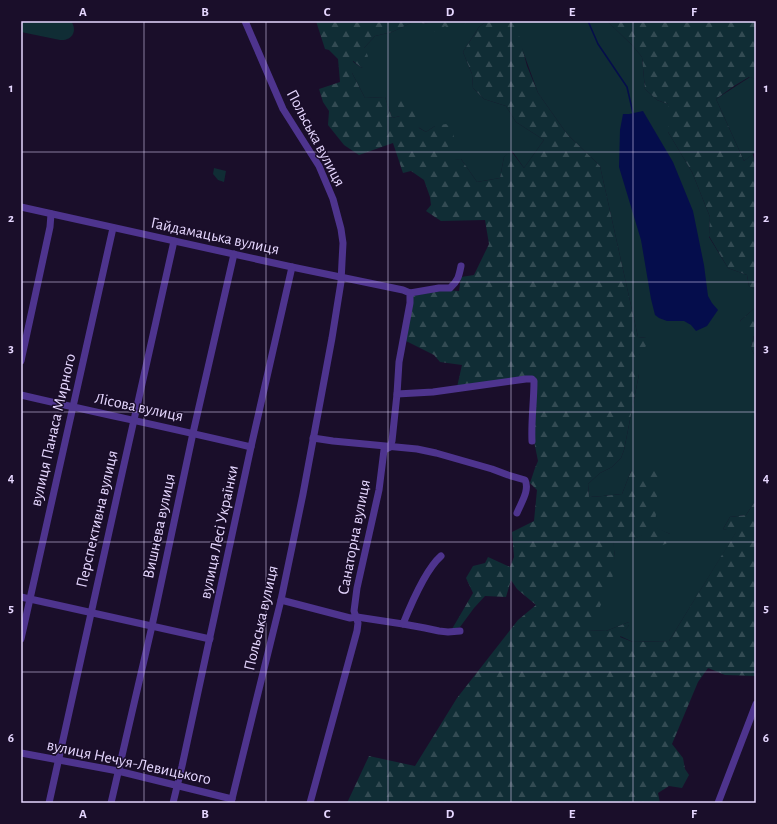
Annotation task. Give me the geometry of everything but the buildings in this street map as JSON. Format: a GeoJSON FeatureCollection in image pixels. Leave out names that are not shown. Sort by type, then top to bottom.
{"type":"FeatureCollection","features":[{"type":"Feature","properties":{"kind":"street","name":"Польська вулиця"},"geometry":{"type":"LineString","coordinates":[[231,801],[281,600],[342,282],[341,229],[333,199],[319,166],[283,109],[245,21]]}},
{"type":"Feature","properties":{"kind":"street","name":"Гайдамацька вулиця"},"geometry":{"type":"LineString","coordinates":[[21,207],[406,292]]}},
{"type":"Feature","properties":{"kind":"street"},"geometry":{"type":"LineString","coordinates":[[21,361],[50,226],[51,214]]}},
{"type":"Feature","properties":{"kind":"street","name":"вулиця Панаса Мирного"},"geometry":{"type":"LineString","coordinates":[[21,639],[113,228]]}},
{"type":"Feature","properties":{"kind":"street","name":"Перспективна вулиця"},"geometry":{"type":"LineString","coordinates":[[49,803],[174,241]]}},
{"type":"Feature","properties":{"kind":"street","name":"Вишнева вулиця"},"geometry":{"type":"LineString","coordinates":[[111,803],[152,626],[193,433],[234,254]]}},
{"type":"Feature","properties":{"kind":"street"},"geometry":{"type":"LineString","coordinates":[[406,292],[450,288],[456,283],[461,266]]}},
{"type":"Feature","properties":{"kind":"street","name":"вулиця Лесі Українки"},"geometry":{"type":"LineString","coordinates":[[172,803],[210,639],[251,447],[292,267]]}},
{"type":"Feature","properties":{"kind":"street","name":"Санаторна вулиця"},"geometry":{"type":"LineString","coordinates":[[310,803],[358,631],[357,617],[355,616],[354,611],[357,588],[377,498],[384,460],[384,450],[390,446],[392,441],[399,362],[410,304],[406,292]]}},
{"type":"Feature","properties":{"kind":"street"},"geometry":{"type":"LineString","coordinates":[[397,394],[433,392],[526,379],[532,380],[534,381],[531,429],[532,441]]}},
{"type":"Feature","properties":{"kind":"street","name":"Лісова вулиця"},"geometry":{"type":"LineString","coordinates":[[21,394],[251,447]]}},
{"type":"Feature","properties":{"kind":"street"},"geometry":{"type":"LineString","coordinates":[[313,438],[417,449],[492,468],[525,480],[527,489],[517,513]]}},
{"type":"Feature","properties":{"kind":"street"},"geometry":{"type":"LineString","coordinates":[[403,624],[417,592],[433,565],[441,556]]}},
{"type":"Feature","properties":{"kind":"street"},"geometry":{"type":"LineString","coordinates":[[21,597],[210,639]]}},
{"type":"Feature","properties":{"kind":"street"},"geometry":{"type":"LineString","coordinates":[[281,600],[350,618],[357,617],[439,631],[460,631]]}},
{"type":"Feature","properties":{"kind":"street"},"geometry":{"type":"LineString","coordinates":[[718,803],[756,704]]}},
{"type":"Feature","properties":{"kind":"street","name":"вулиця Нечуя-Левицького"},"geometry":{"type":"LineString","coordinates":[[21,753],[118,772],[231,801]]}},
{"type":"Feature","properties":{"kind":"green space"},"geometry":{"type":"Polygon","coordinates":[[[21,21],[71,21],[74,32],[68,39],[60,40],[21,32],[21,21]]]}},
{"type":"Feature","properties":{"kind":"green space"},"geometry":{"type":"Polygon","coordinates":[[[316,21],[466,21],[465,24],[452,32],[445,26],[436,33],[428,24],[413,22],[392,32],[375,36],[364,48],[368,56],[362,68],[353,61],[352,73],[365,98],[385,97],[392,118],[400,116],[397,101],[412,97],[419,128],[426,132],[435,126],[446,124],[453,129],[454,139],[448,147],[448,160],[461,159],[477,182],[500,178],[504,157],[511,151],[524,168],[544,140],[516,122],[506,106],[484,99],[473,88],[472,74],[463,52],[479,27],[487,21],[512,21],[518,32],[527,66],[538,93],[567,134],[600,166],[638,337],[646,338],[649,342],[639,355],[639,374],[624,450],[621,458],[612,467],[600,473],[588,484],[589,497],[622,494],[631,471],[659,471],[655,527],[670,534],[674,541],[651,549],[646,534],[634,539],[617,541],[612,529],[615,557],[612,582],[588,630],[606,631],[629,622],[629,625],[620,637],[633,642],[669,641],[736,532],[723,529],[730,517],[746,515],[756,500],[756,676],[725,675],[708,668],[698,682],[672,744],[683,758],[685,769],[689,775],[682,788],[669,786],[658,793],[660,803],[347,803],[369,756],[415,766],[457,698],[518,620],[536,605],[517,589],[511,580],[506,597],[485,596],[460,627],[452,629],[473,593],[466,578],[473,566],[485,563],[488,557],[510,567],[514,557],[512,532],[534,521],[537,490],[530,483],[538,461],[534,441],[537,381],[457,387],[462,365],[440,362],[434,355],[406,341],[412,296],[442,290],[459,291],[461,277],[474,275],[489,244],[485,220],[441,221],[426,211],[431,205],[424,180],[411,171],[403,173],[393,143],[359,155],[344,145],[328,125],[329,111],[323,102],[319,89],[340,82],[338,59],[329,50],[325,49],[316,21]]]}},
{"type":"Feature","properties":{"kind":"green space"},"geometry":{"type":"Polygon","coordinates":[[[466,21],[487,21],[479,27],[463,52],[472,74],[473,88],[484,99],[506,106],[516,122],[544,140],[524,168],[512,151],[504,157],[500,178],[477,182],[461,159],[448,161],[448,147],[435,126],[426,132],[400,116],[392,118],[385,97],[365,98],[352,73],[352,61],[362,68],[364,48],[375,36],[392,32],[413,22],[445,26],[464,24],[466,21]]]}},
{"type":"Feature","properties":{"kind":"green space"},"geometry":{"type":"Polygon","coordinates":[[[512,21],[607,21],[632,45],[642,57],[645,89],[657,100],[668,104],[668,132],[692,172],[710,217],[709,237],[728,268],[747,275],[749,286],[756,290],[756,307],[740,321],[754,335],[751,348],[756,358],[756,500],[746,515],[730,517],[723,529],[737,531],[669,641],[633,642],[620,636],[629,625],[629,622],[606,631],[587,630],[615,557],[611,528],[634,539],[646,533],[670,534],[655,528],[631,471],[622,494],[589,497],[588,484],[600,473],[612,467],[621,458],[624,450],[639,374],[639,355],[646,338],[638,337],[600,166],[567,134],[538,93],[512,21]]]}},
{"type":"Feature","properties":{"kind":"green space"},"geometry":{"type":"Polygon","coordinates":[[[607,21],[756,21],[756,79],[749,77],[716,99],[744,161],[753,154],[756,168],[756,290],[749,286],[747,275],[728,268],[709,236],[710,217],[692,172],[668,132],[668,104],[657,100],[645,89],[642,57],[607,21]]]}},
{"type":"Feature","properties":{"kind":"green space"},"geometry":{"type":"Polygon","coordinates":[[[750,77],[756,79],[756,152],[744,161],[716,99],[750,77]]]}},
{"type":"Feature","properties":{"kind":"green space"},"geometry":{"type":"Polygon","coordinates":[[[214,168],[226,171],[224,182],[218,180],[213,174],[214,168]]]}},
{"type":"Feature","properties":{"kind":"green space"},"geometry":{"type":"Polygon","coordinates":[[[756,307],[756,358],[751,348],[754,336],[746,335],[740,321],[756,307]]]}},
{"type":"Feature","properties":{"kind":"shaded area"},"geometry":{"type":"Polygon","coordinates":[[[643,111],[673,162],[693,211],[704,265],[708,296],[718,310],[707,326],[696,331],[691,325],[684,321],[667,321],[655,315],[641,240],[619,167],[620,130],[623,114],[643,111]]]}},
{"type":"Feature","properties":{"kind":"waterway"},"geometry":{"type":"LineString","coordinates":[[588,21],[598,44],[627,87],[633,113]]}}]}
